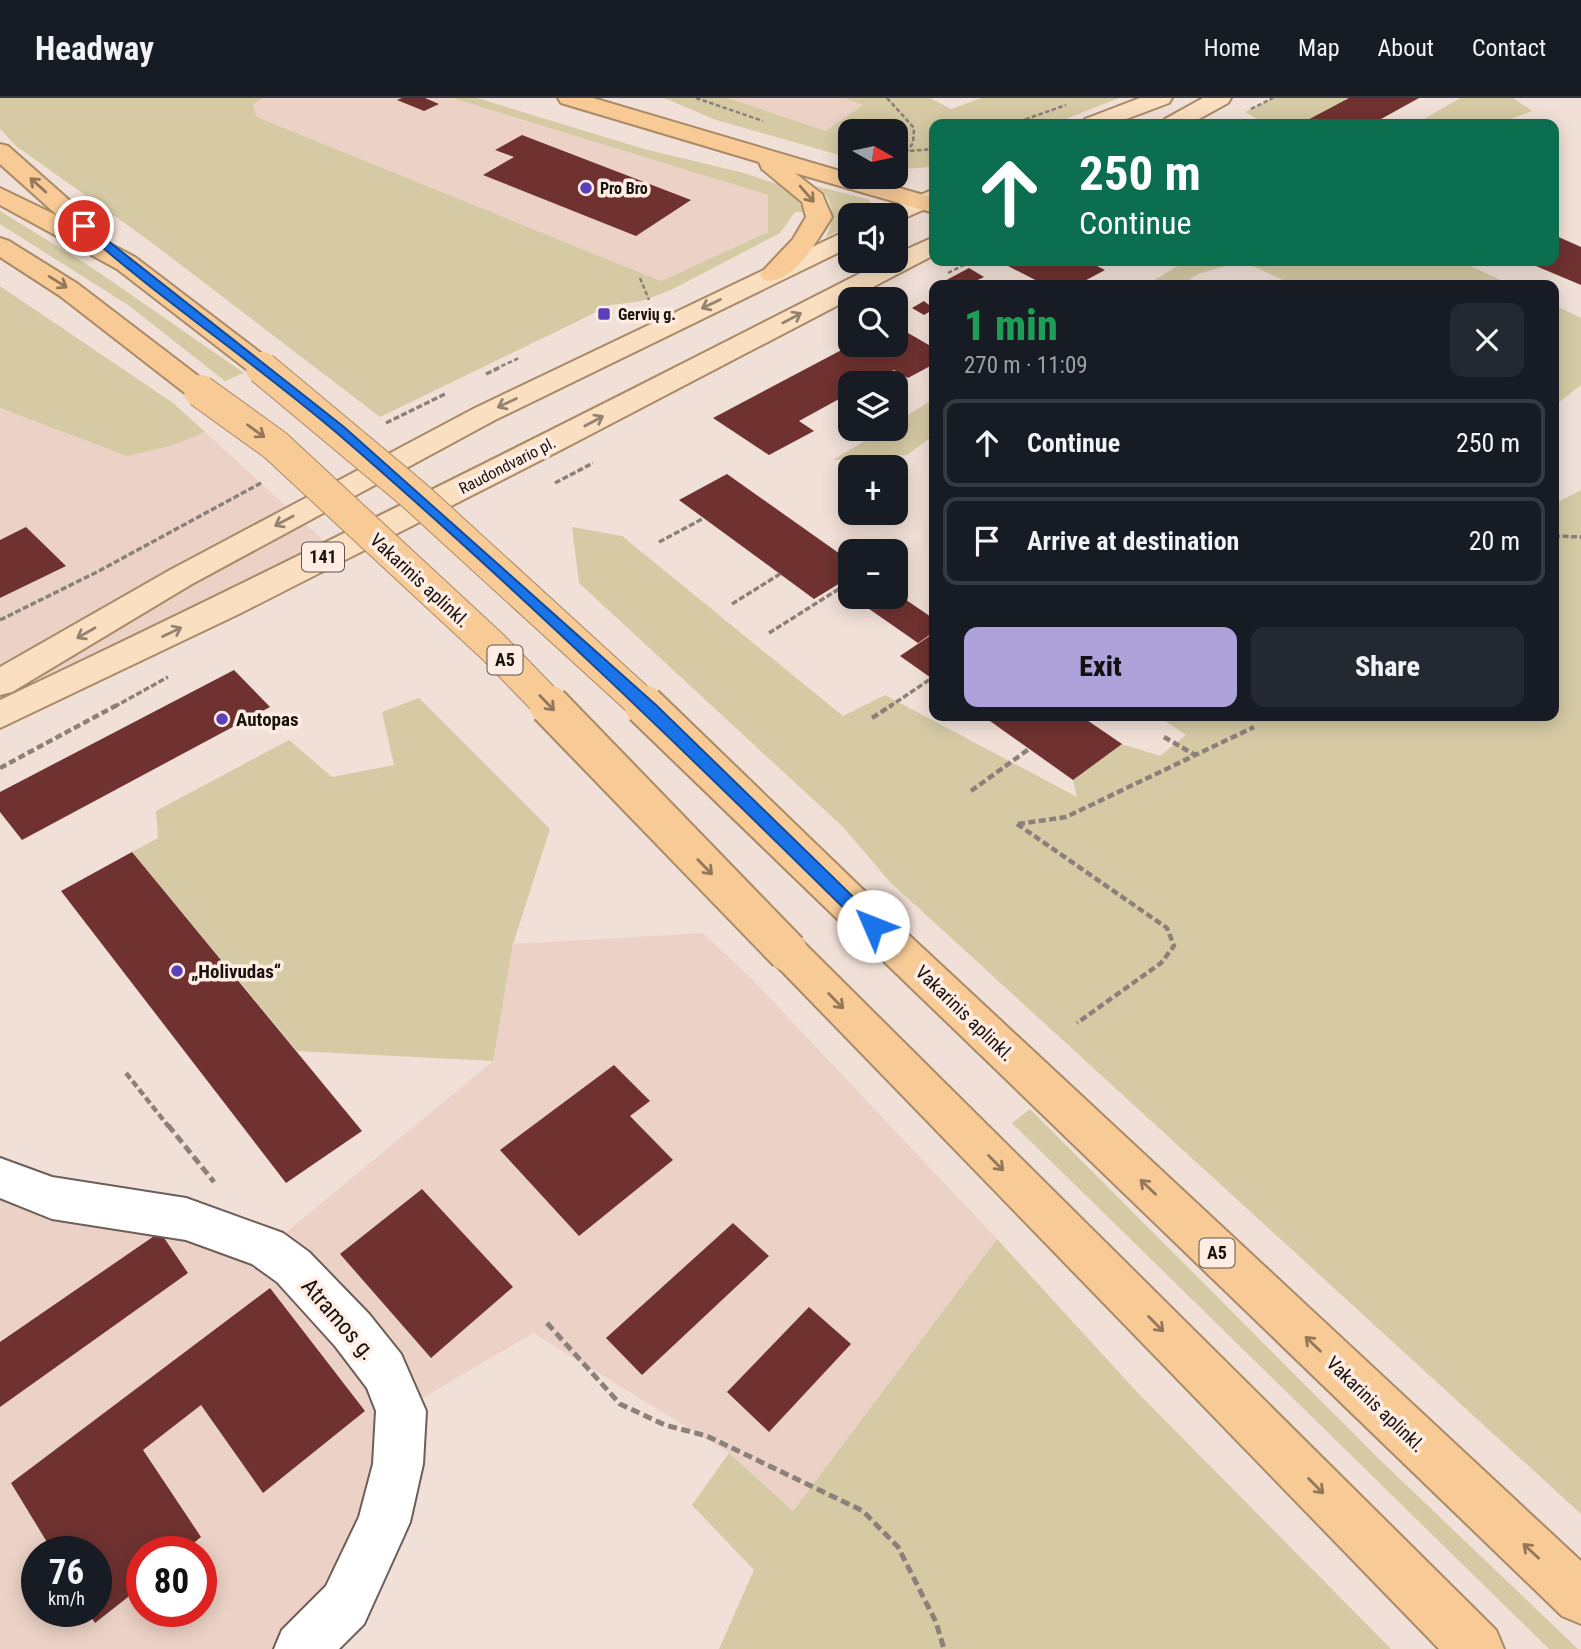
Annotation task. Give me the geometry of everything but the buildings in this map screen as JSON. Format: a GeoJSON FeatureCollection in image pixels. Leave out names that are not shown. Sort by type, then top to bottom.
{"type":"FeatureCollection","features":[{"type":"Feature","properties":{"kind":"highway"},"geometry":{"type":"LineString","coordinates":[[569,98],[929,200]]}},
{"type":"Feature","properties":{"kind":"highway"},"geometry":{"type":"LineString","coordinates":[[0,151],[126,263]]}},
{"type":"Feature","properties":{"kind":"highway"},"geometry":{"type":"LineString","coordinates":[[754,152],[813,198],[818,217],[803,243],[773,274]]}},
{"type":"Feature","properties":{"kind":"highway","name":"Vakarinis aplinkl."},"geometry":{"type":"LineString","coordinates":[[0,195],[126,263],[340,429],[650,709],[853,907],[1581,1597]]}},
{"type":"Feature","properties":{"kind":"highway","name":"Vakarinis aplinkl."},"geometry":{"type":"LineString","coordinates":[[0,246],[69,290],[275,444],[494,648],[788,952],[1477,1649]]}},
{"type":"Feature","properties":{"kind":"main road"},"geometry":{"type":"LineString","coordinates":[[1106,119],[1161,98]]}},
{"type":"Feature","properties":{"kind":"main road"},"geometry":{"type":"LineString","coordinates":[[1182,119],[1220,98]]}},
{"type":"Feature","properties":{"kind":"main road"},"geometry":{"type":"LineString","coordinates":[[908,210],[929,202]]}},
{"type":"Feature","properties":{"kind":"main road","name":"141"},"geometry":{"type":"LineString","coordinates":[[0,683],[181,577],[485,414],[838,243]]}},
{"type":"Feature","properties":{"kind":"main road","name":"Raudondvario pl."},"geometry":{"type":"LineString","coordinates":[[0,715],[229,605],[522,458],[921,252]]}},
{"type":"Feature","properties":{"kind":"street","name":"Atramos g."},"geometry":{"type":"LineString","coordinates":[[0,1178],[52,1198],[186,1219],[267,1248],[293,1267],[352,1330],[384,1371],[401,1411],[398,1464],[384,1522],[345,1605],[301,1649]]}},
{"type":"Feature","properties":{"kind":"path"},"geometry":{"type":"LineString","coordinates":[[887,98],[911,120],[916,129],[916,141],[909,152]]}},
{"type":"Feature","properties":{"kind":"path"},"geometry":{"type":"LineString","coordinates":[[1026,119],[1071,103]]}},
{"type":"Feature","properties":{"kind":"path"},"geometry":{"type":"LineString","coordinates":[[909,152],[929,150]]}},
{"type":"Feature","properties":{"kind":"path"},"geometry":{"type":"LineString","coordinates":[[942,276],[962,266]]}},
{"type":"Feature","properties":{"kind":"path"},"geometry":{"type":"LineString","coordinates":[[639,278],[651,304]]}},
{"type":"Feature","properties":{"kind":"path"},"geometry":{"type":"LineString","coordinates":[[659,542],[704,518]]}},
{"type":"Feature","properties":{"kind":"path"},"geometry":{"type":"LineString","coordinates":[[1559,536],[1581,537]]}},
{"type":"Feature","properties":{"kind":"path"},"geometry":{"type":"LineString","coordinates":[[732,604],[780,574]]}},
{"type":"Feature","properties":{"kind":"path"},"geometry":{"type":"LineString","coordinates":[[769,633],[838,590]]}},
{"type":"Feature","properties":{"kind":"path"},"geometry":{"type":"LineString","coordinates":[[872,718],[929,680]]}},
{"type":"Feature","properties":{"kind":"path"},"geometry":{"type":"LineString","coordinates":[[1077,1023],[1161,963],[1174,946],[1167,928],[1017,824],[1066,817],[1254,727]]}},
{"type":"Feature","properties":{"kind":"path"},"geometry":{"type":"LineString","coordinates":[[1164,737],[1196,756]]}},
{"type":"Feature","properties":{"kind":"path"},"geometry":{"type":"LineString","coordinates":[[971,791],[1030,749]]}},
{"type":"Feature","properties":{"kind":"path"},"geometry":{"type":"LineString","coordinates":[[126,1073],[217,1186]]}},
{"type":"Feature","properties":{"kind":"path"},"geometry":{"type":"LineString","coordinates":[[547,1323],[620,1404],[665,1424],[708,1436],[863,1511],[898,1547],[936,1622],[944,1649]]}},
{"type":"Feature","properties":{"kind":"shaded area"},"geometry":{"type":"Polygon","coordinates":[[[0,98],[262,98],[253,105],[257,117],[661,281],[768,232],[768,195],[452,98],[477,98],[644,149],[744,173],[777,184],[793,193],[805,212],[795,212],[780,233],[671,290],[642,301],[611,305],[380,417],[151,242],[16,146],[0,129],[0,98]]]}},
{"type":"Feature","properties":{"kind":"shaded area"},"geometry":{"type":"Polygon","coordinates":[[[262,98],[452,98],[768,195],[769,231],[661,281],[257,117],[253,105],[262,98]]]}},
{"type":"Feature","properties":{"kind":"shaded area"},"geometry":{"type":"Polygon","coordinates":[[[664,98],[728,98],[826,131],[838,123],[838,155],[716,120],[664,98]]]}},
{"type":"Feature","properties":{"kind":"shaded area"},"geometry":{"type":"Polygon","coordinates":[[[728,98],[876,98],[844,119],[838,119],[838,123],[826,131],[728,98]]]}},
{"type":"Feature","properties":{"kind":"shaded area"},"geometry":{"type":"Polygon","coordinates":[[[844,98],[930,98],[951,109],[981,98],[1119,98],[1066,119],[929,119],[929,166],[908,169],[908,119],[843,119],[863,105],[844,98]]]}},
{"type":"Feature","properties":{"kind":"shaded area"},"geometry":{"type":"Polygon","coordinates":[[[1273,98],[1349,98],[1309,119],[1257,119],[1245,112],[1273,98]]]}},
{"type":"Feature","properties":{"kind":"shaded area"},"geometry":{"type":"Polygon","coordinates":[[[1460,98],[1513,98],[1532,111],[1511,119],[1424,119],[1460,98]]]}},
{"type":"Feature","properties":{"kind":"shaded area"},"geometry":{"type":"Polygon","coordinates":[[[816,186],[870,200],[871,203],[838,203],[838,231],[826,237],[832,209],[816,186]]]}},
{"type":"Feature","properties":{"kind":"shaded area"},"geometry":{"type":"Polygon","coordinates":[[[0,211],[91,267],[244,373],[225,381],[128,305],[0,224],[0,211]]]}},
{"type":"Feature","properties":{"kind":"shaded area"},"geometry":{"type":"Polygon","coordinates":[[[1178,266],[1225,266],[1198,274],[1189,280],[1154,280],[1178,266]]]}},
{"type":"Feature","properties":{"kind":"shaded area"},"geometry":{"type":"Polygon","coordinates":[[[1253,266],[1471,266],[1500,280],[1283,280],[1253,266]]]}},
{"type":"Feature","properties":{"kind":"shaded area"},"geometry":{"type":"Polygon","coordinates":[[[0,286],[173,403],[205,432],[171,446],[127,456],[0,408],[0,286]]]}},
{"type":"Feature","properties":{"kind":"shaded area"},"geometry":{"type":"Polygon","coordinates":[[[1559,307],[1581,318],[1581,385],[1559,402],[1559,307]]]}},
{"type":"Feature","properties":{"kind":"shaded area"},"geometry":{"type":"Polygon","coordinates":[[[929,402],[929,439],[907,455],[841,455],[865,441],[908,441],[908,415],[929,402]]]}},
{"type":"Feature","properties":{"kind":"shaded area"},"geometry":{"type":"Polygon","coordinates":[[[0,408],[127,456],[171,446],[205,432],[335,551],[0,715],[0,408]]]}},
{"type":"Feature","properties":{"kind":"shaded area"},"geometry":{"type":"Polygon","coordinates":[[[1581,490],[1581,1514],[890,882],[843,827],[579,583],[572,527],[622,536],[843,716],[885,695],[929,718],[929,721],[934,721],[1077,797],[1073,780],[1122,744],[1160,756],[1186,735],[1165,721],[1559,721],[1559,501],[1581,490]]]}},
{"type":"Feature","properties":{"kind":"shaded area"},"geometry":{"type":"Polygon","coordinates":[[[419,698],[550,829],[513,944],[493,1061],[297,1051],[132,852],[158,838],[156,811],[289,740],[332,777],[394,765],[382,712],[419,698]]]}},
{"type":"Feature","properties":{"kind":"shaded area"},"geometry":{"type":"Polygon","coordinates":[[[703,933],[751,978],[997,1239],[793,1511],[729,1453],[533,1333],[401,1411],[398,1464],[301,1649],[0,1649],[0,1178],[267,1248],[493,1061],[513,944],[703,933]]]}},
{"type":"Feature","properties":{"kind":"shaded area"},"geometry":{"type":"Polygon","coordinates":[[[1030,1109],[1379,1459],[1578,1649],[1549,1649],[1012,1123],[1030,1109]]]}},
{"type":"Feature","properties":{"kind":"shaded area"},"geometry":{"type":"Polygon","coordinates":[[[997,1239],[1136,1391],[1391,1649],[719,1649],[754,1570],[692,1505],[729,1453],[793,1511],[997,1239]]]}},
{"type":"Feature","properties":{"kind":"place","name":"Pro Bro"},"geometry":{"type":"Point","coordinates":[586,188]}},
{"type":"Feature","properties":{"kind":"place","name":"Gervių g."},"geometry":{"type":"Point","coordinates":[604,314]}},
{"type":"Feature","properties":{"kind":"place","name":"Autopas"},"geometry":{"type":"Point","coordinates":[222,719]}},
{"type":"Feature","properties":{"kind":"place","name":"„Holivudas“"},"geometry":{"type":"Point","coordinates":[177,971]}},
{"type":"Feature","properties":{"kind":"route"},"geometry":{"type":"LineString","coordinates":[[84,226],[126,263],[340,429],[650,709],[873,926]]}}]}
